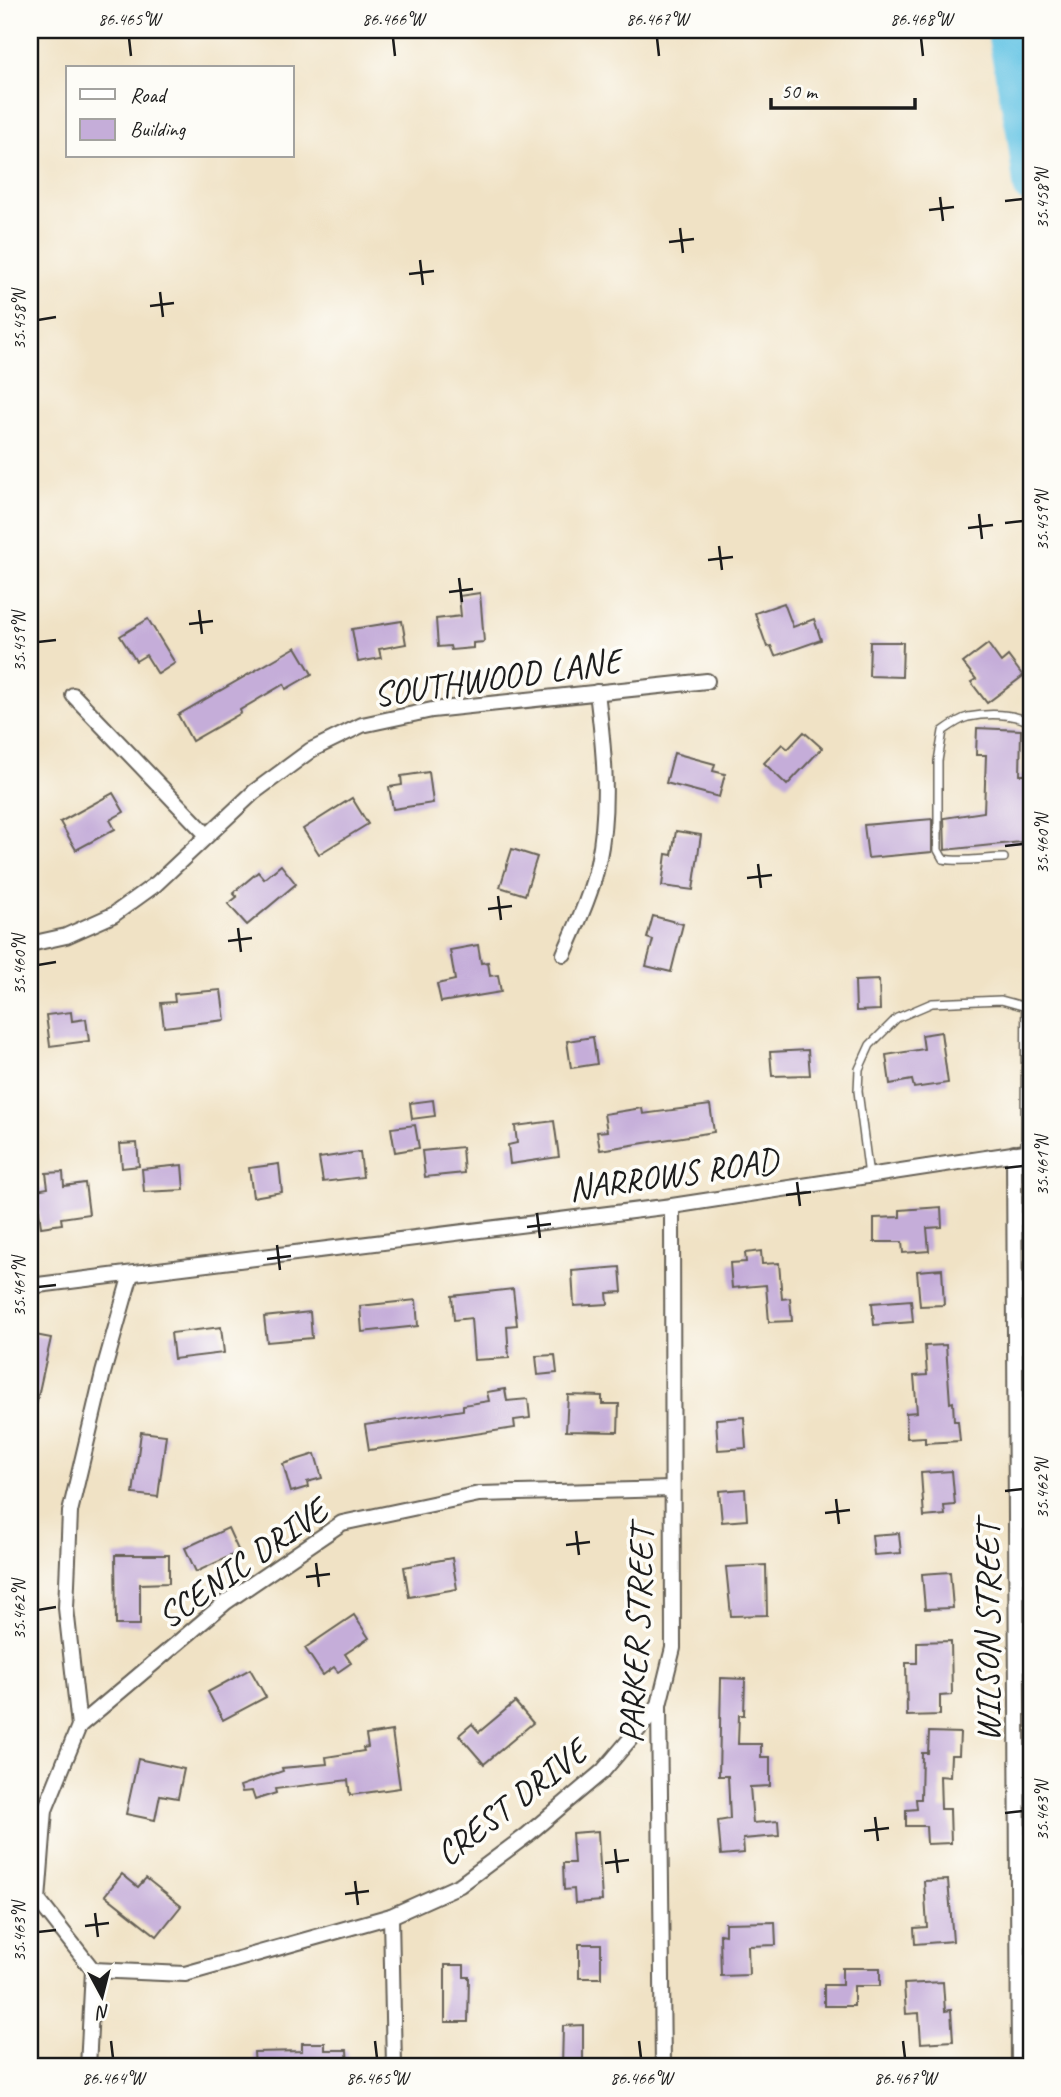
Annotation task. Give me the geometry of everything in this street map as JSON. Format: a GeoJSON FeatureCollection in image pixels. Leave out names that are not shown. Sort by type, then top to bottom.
{"type":"FeatureCollection","features":[{"type":"Feature","properties":{"kind":"street","name":"SOUTHWOOD LANE"},"geometry":{"type":"LineString","coordinates":[[30,944],[66,936],[113,915],[156,884],[254,792],[311,750],[362,724],[432,710],[708,681]]}},
{"type":"Feature","properties":{"kind":"street"},"geometry":{"type":"LineString","coordinates":[[564,954],[589,896],[598,863],[603,826],[604,744],[597,692]]}},
{"type":"Feature","properties":{"kind":"street"},"geometry":{"type":"LineString","coordinates":[[73,695],[207,835]]}},
{"type":"Feature","properties":{"kind":"street","name":"NARROWS ROAD"},"geometry":{"type":"LineString","coordinates":[[30,1286],[672,1206],[1023,1152]]}},
{"type":"Feature","properties":{"kind":"street","name":"WILSON STREET"},"geometry":{"type":"LineString","coordinates":[[1019,2067],[1023,1152]]}},
{"type":"Feature","properties":{"kind":"street","name":"PARKER STREET"},"geometry":{"type":"LineString","coordinates":[[663,2067],[659,1705],[673,1648],[672,1206]]}},
{"type":"Feature","properties":{"kind":"street"},"geometry":{"type":"LineString","coordinates":[[88,2067],[93,1970],[37,1900],[44,1810],[79,1726],[66,1608],[69,1511],[131,1274]]}},
{"type":"Feature","properties":{"kind":"street","name":"SCENIC DRIVE"},"geometry":{"type":"LineString","coordinates":[[79,1726],[226,1602],[342,1523],[479,1494],[671,1489]]}},
{"type":"Feature","properties":{"kind":"street","name":"CREST DRIVE"},"geometry":{"type":"LineString","coordinates":[[93,1970],[185,1974],[391,1916],[460,1885],[527,1835],[603,1771],[659,1705]]}},
{"type":"Feature","properties":{"kind":"street"},"geometry":{"type":"LineString","coordinates":[[391,1916],[394,2067]]}},
{"type":"Feature","properties":{"kind":"lane"},"geometry":{"type":"LineString","coordinates":[[1004,858],[958,862],[943,859],[938,850],[938,761],[943,731],[966,718],[977,716],[1000,715],[1031,723]]}},
{"type":"Feature","properties":{"kind":"lane"},"geometry":{"type":"LineString","coordinates":[[1023,1152],[1026,954],[1031,950]]}},
{"type":"Feature","properties":{"kind":"lane"},"geometry":{"type":"LineString","coordinates":[[869,1176],[858,1091],[859,1069],[870,1045],[897,1018],[932,1003],[1001,1000],[1026,1006]]}},
{"type":"Feature","properties":{"kind":"building"},"geometry":{"type":"Polygon","coordinates":[[[480,593],[484,642],[473,643],[473,648],[451,650],[450,646],[438,647],[436,619],[461,616],[459,596],[480,593]]]}},
{"type":"Feature","properties":{"kind":"building"},"geometry":{"type":"Polygon","coordinates":[[[784,603],[793,627],[814,619],[821,640],[775,656],[771,646],[767,647],[755,613],[784,603]]]}},
{"type":"Feature","properties":{"kind":"building"},"geometry":{"type":"Polygon","coordinates":[[[148,619],[175,663],[158,674],[146,655],[136,661],[120,636],[148,619]]]}},
{"type":"Feature","properties":{"kind":"building"},"geometry":{"type":"Polygon","coordinates":[[[402,621],[406,644],[379,649],[381,658],[358,662],[352,629],[402,621]]]}},
{"type":"Feature","properties":{"kind":"building"},"geometry":{"type":"Polygon","coordinates":[[[870,642],[903,642],[902,677],[869,676],[870,642]]]}},
{"type":"Feature","properties":{"kind":"building"},"geometry":{"type":"Polygon","coordinates":[[[988,644],[1001,662],[1008,656],[1023,676],[987,703],[971,682],[976,679],[963,663],[988,644]]]}},
{"type":"Feature","properties":{"kind":"building"},"geometry":{"type":"Polygon","coordinates":[[[296,647],[312,674],[286,689],[284,684],[192,741],[178,715],[296,647]]]}},
{"type":"Feature","properties":{"kind":"building"},"geometry":{"type":"Polygon","coordinates":[[[977,728],[1021,730],[1020,775],[1029,775],[1027,814],[1031,811],[1031,841],[945,850],[944,818],[984,812],[986,755],[976,755],[977,728]]]}},
{"type":"Feature","properties":{"kind":"building"},"geometry":{"type":"Polygon","coordinates":[[[804,732],[822,748],[787,785],[764,763],[782,744],[788,749],[804,732]]]}},
{"type":"Feature","properties":{"kind":"building"},"geometry":{"type":"Polygon","coordinates":[[[674,753],[715,764],[713,771],[725,774],[719,797],[666,783],[674,753]]]}},
{"type":"Feature","properties":{"kind":"building"},"geometry":{"type":"Polygon","coordinates":[[[429,772],[433,803],[393,809],[389,787],[402,785],[401,776],[429,772]]]}},
{"type":"Feature","properties":{"kind":"building"},"geometry":{"type":"Polygon","coordinates":[[[113,793],[124,812],[110,820],[115,829],[76,850],[60,822],[113,793]]]}},
{"type":"Feature","properties":{"kind":"building"},"geometry":{"type":"Polygon","coordinates":[[[352,798],[368,824],[319,854],[303,829],[352,798]]]}},
{"type":"Feature","properties":{"kind":"building"},"geometry":{"type":"Polygon","coordinates":[[[932,819],[932,852],[868,858],[864,825],[932,819]]]}},
{"type":"Feature","properties":{"kind":"building"},"geometry":{"type":"Polygon","coordinates":[[[676,831],[701,835],[693,890],[662,886],[666,854],[672,855],[676,831]]]}},
{"type":"Feature","properties":{"kind":"building"},"geometry":{"type":"Polygon","coordinates":[[[512,849],[537,857],[525,895],[500,887],[512,849]]]}},
{"type":"Feature","properties":{"kind":"building"},"geometry":{"type":"Polygon","coordinates":[[[281,865],[296,884],[247,925],[228,904],[237,897],[233,893],[258,872],[264,879],[281,865]]]}},
{"type":"Feature","properties":{"kind":"building"},"geometry":{"type":"Polygon","coordinates":[[[653,916],[683,924],[671,972],[646,966],[653,940],[647,938],[653,916]]]}},
{"type":"Feature","properties":{"kind":"building"},"geometry":{"type":"Polygon","coordinates":[[[478,945],[481,963],[488,962],[490,976],[498,975],[501,992],[441,1002],[437,984],[455,980],[450,950],[478,945]]]}},
{"type":"Feature","properties":{"kind":"building"},"geometry":{"type":"Polygon","coordinates":[[[879,980],[880,1010],[856,1011],[855,981],[879,980]]]}},
{"type":"Feature","properties":{"kind":"building"},"geometry":{"type":"Polygon","coordinates":[[[221,990],[225,1020],[164,1027],[161,1003],[175,1002],[174,994],[221,990]]]}},
{"type":"Feature","properties":{"kind":"building"},"geometry":{"type":"Polygon","coordinates":[[[71,1012],[72,1021],[86,1019],[89,1041],[50,1046],[46,1015],[71,1012]]]}},
{"type":"Feature","properties":{"kind":"building"},"geometry":{"type":"Polygon","coordinates":[[[941,1032],[948,1083],[914,1088],[912,1080],[890,1084],[886,1055],[924,1049],[922,1035],[941,1032]]]}},
{"type":"Feature","properties":{"kind":"building"},"geometry":{"type":"Polygon","coordinates":[[[593,1037],[597,1064],[571,1068],[567,1041],[593,1037]]]}},
{"type":"Feature","properties":{"kind":"building"},"geometry":{"type":"Polygon","coordinates":[[[808,1050],[810,1075],[772,1076],[770,1052],[808,1050]]]}},
{"type":"Feature","properties":{"kind":"building"},"geometry":{"type":"Polygon","coordinates":[[[433,1100],[435,1116],[412,1119],[410,1103],[433,1100]]]}},
{"type":"Feature","properties":{"kind":"building"},"geometry":{"type":"Polygon","coordinates":[[[710,1105],[714,1132],[600,1150],[597,1132],[607,1131],[604,1114],[642,1108],[643,1114],[710,1105]]]}},
{"type":"Feature","properties":{"kind":"building"},"geometry":{"type":"Polygon","coordinates":[[[554,1121],[559,1157],[510,1164],[508,1145],[517,1143],[515,1126],[554,1121]]]}},
{"type":"Feature","properties":{"kind":"building"},"geometry":{"type":"Polygon","coordinates":[[[415,1125],[419,1148],[395,1152],[391,1128],[415,1125]]]}},
{"type":"Feature","properties":{"kind":"building"},"geometry":{"type":"Polygon","coordinates":[[[137,1143],[139,1166],[122,1168],[120,1144],[137,1143]]]}},
{"type":"Feature","properties":{"kind":"building"},"geometry":{"type":"Polygon","coordinates":[[[462,1147],[464,1173],[425,1177],[422,1151],[462,1147]]]}},
{"type":"Feature","properties":{"kind":"building"},"geometry":{"type":"Polygon","coordinates":[[[360,1152],[363,1177],[323,1182],[319,1158],[360,1152]]]}},
{"type":"Feature","properties":{"kind":"building"},"geometry":{"type":"Polygon","coordinates":[[[279,1164],[282,1192],[253,1197],[249,1168],[279,1164]]]}},
{"type":"Feature","properties":{"kind":"building"},"geometry":{"type":"Polygon","coordinates":[[[182,1165],[184,1190],[144,1192],[142,1169],[182,1165]]]}},
{"type":"Feature","properties":{"kind":"building"},"geometry":{"type":"Polygon","coordinates":[[[63,1172],[64,1186],[85,1183],[89,1214],[61,1218],[62,1224],[41,1227],[36,1190],[48,1188],[46,1173],[63,1172]]]}},
{"type":"Feature","properties":{"kind":"building"},"geometry":{"type":"Polygon","coordinates":[[[941,1207],[942,1227],[927,1228],[929,1251],[903,1253],[902,1242],[874,1242],[874,1218],[900,1217],[900,1210],[941,1207]]]}},
{"type":"Feature","properties":{"kind":"building"},"geometry":{"type":"Polygon","coordinates":[[[761,1251],[762,1264],[779,1263],[782,1299],[790,1298],[792,1321],[769,1322],[766,1285],[732,1288],[730,1263],[746,1262],[745,1253],[761,1251]]]}},
{"type":"Feature","properties":{"kind":"building"},"geometry":{"type":"Polygon","coordinates":[[[620,1267],[622,1292],[607,1293],[608,1304],[574,1306],[572,1271],[620,1267]]]}},
{"type":"Feature","properties":{"kind":"building"},"geometry":{"type":"Polygon","coordinates":[[[942,1269],[944,1305],[920,1306],[917,1271],[942,1269]]]}},
{"type":"Feature","properties":{"kind":"building"},"geometry":{"type":"Polygon","coordinates":[[[513,1289],[517,1325],[507,1326],[509,1358],[474,1360],[471,1318],[454,1320],[452,1296],[513,1289]]]}},
{"type":"Feature","properties":{"kind":"building"},"geometry":{"type":"Polygon","coordinates":[[[416,1300],[418,1326],[362,1332],[360,1306],[416,1300]]]}},
{"type":"Feature","properties":{"kind":"building"},"geometry":{"type":"Polygon","coordinates":[[[911,1300],[913,1322],[874,1325],[872,1303],[911,1300]]]}},
{"type":"Feature","properties":{"kind":"building"},"geometry":{"type":"Polygon","coordinates":[[[310,1312],[312,1338],[267,1342],[264,1317],[310,1312]]]}},
{"type":"Feature","properties":{"kind":"building"},"geometry":{"type":"Polygon","coordinates":[[[221,1327],[224,1353],[174,1359],[171,1333],[221,1327]]]}},
{"type":"Feature","properties":{"kind":"building"},"geometry":{"type":"Polygon","coordinates":[[[30,1334],[51,1338],[36,1405],[30,1405],[30,1334]]]}},
{"type":"Feature","properties":{"kind":"building"},"geometry":{"type":"Polygon","coordinates":[[[946,1345],[950,1403],[953,1402],[954,1421],[958,1421],[960,1441],[925,1443],[925,1437],[907,1438],[906,1413],[917,1412],[914,1376],[927,1375],[925,1346],[946,1345]]]}},
{"type":"Feature","properties":{"kind":"building"},"geometry":{"type":"Polygon","coordinates":[[[555,1355],[557,1373],[538,1375],[536,1356],[555,1355]]]}},
{"type":"Feature","properties":{"kind":"building"},"geometry":{"type":"Polygon","coordinates":[[[505,1389],[507,1401],[528,1399],[530,1418],[514,1420],[515,1428],[369,1450],[365,1425],[463,1410],[463,1405],[489,1401],[487,1392],[505,1389]]]}},
{"type":"Feature","properties":{"kind":"building"},"geometry":{"type":"Polygon","coordinates":[[[568,1395],[602,1396],[602,1404],[619,1404],[618,1432],[566,1431],[568,1395]]]}},
{"type":"Feature","properties":{"kind":"building"},"geometry":{"type":"Polygon","coordinates":[[[744,1417],[746,1448],[718,1450],[716,1419],[744,1417]]]}},
{"type":"Feature","properties":{"kind":"building"},"geometry":{"type":"Polygon","coordinates":[[[141,1432],[166,1435],[158,1497],[133,1494],[141,1432]]]}},
{"type":"Feature","properties":{"kind":"building"},"geometry":{"type":"Polygon","coordinates":[[[315,1454],[322,1478],[307,1482],[308,1487],[291,1492],[283,1464],[315,1454]]]}},
{"type":"Feature","properties":{"kind":"building"},"geometry":{"type":"Polygon","coordinates":[[[952,1471],[955,1505],[944,1506],[945,1515],[924,1517],[921,1473],[952,1471]]]}},
{"type":"Feature","properties":{"kind":"building"},"geometry":{"type":"Polygon","coordinates":[[[745,1489],[747,1520],[722,1522],[719,1491],[745,1489]]]}},
{"type":"Feature","properties":{"kind":"building"},"geometry":{"type":"Polygon","coordinates":[[[228,1528],[239,1552],[196,1572],[185,1548],[228,1528]]]}},
{"type":"Feature","properties":{"kind":"building"},"geometry":{"type":"Polygon","coordinates":[[[899,1533],[901,1553],[874,1555],[872,1535],[899,1533]]]}},
{"type":"Feature","properties":{"kind":"building"},"geometry":{"type":"Polygon","coordinates":[[[115,1555],[169,1555],[169,1583],[140,1584],[140,1625],[116,1625],[115,1555]]]}},
{"type":"Feature","properties":{"kind":"building"},"geometry":{"type":"Polygon","coordinates":[[[452,1558],[457,1589],[409,1597],[404,1567],[452,1558]]]}},
{"type":"Feature","properties":{"kind":"building"},"geometry":{"type":"Polygon","coordinates":[[[766,1565],[767,1615],[731,1616],[726,1567],[766,1565]]]}},
{"type":"Feature","properties":{"kind":"building"},"geometry":{"type":"Polygon","coordinates":[[[950,1572],[953,1608],[925,1609],[922,1574],[950,1572]]]}},
{"type":"Feature","properties":{"kind":"building"},"geometry":{"type":"Polygon","coordinates":[[[354,1615],[369,1638],[345,1654],[351,1663],[338,1672],[334,1667],[323,1675],[305,1648],[354,1615]]]}},
{"type":"Feature","properties":{"kind":"building"},"geometry":{"type":"Polygon","coordinates":[[[951,1641],[952,1695],[940,1696],[940,1715],[907,1716],[906,1663],[917,1663],[917,1642],[951,1641]]]}},
{"type":"Feature","properties":{"kind":"building"},"geometry":{"type":"Polygon","coordinates":[[[250,1669],[266,1697],[223,1720],[208,1692],[250,1669]]]}},
{"type":"Feature","properties":{"kind":"building"},"geometry":{"type":"Polygon","coordinates":[[[721,1678],[745,1679],[744,1715],[739,1715],[738,1744],[761,1744],[761,1757],[770,1757],[770,1786],[750,1787],[753,1823],[778,1821],[779,1836],[743,1839],[744,1853],[721,1855],[718,1821],[730,1819],[728,1776],[719,1776],[721,1678]]]}},
{"type":"Feature","properties":{"kind":"building"},"geometry":{"type":"Polygon","coordinates":[[[515,1702],[533,1723],[484,1764],[459,1735],[472,1724],[479,1732],[515,1702]]]}},
{"type":"Feature","properties":{"kind":"building"},"geometry":{"type":"Polygon","coordinates":[[[392,1731],[400,1788],[350,1795],[348,1780],[275,1789],[276,1793],[255,1800],[252,1791],[242,1792],[240,1786],[283,1771],[282,1768],[327,1764],[326,1757],[364,1751],[363,1748],[368,1747],[366,1735],[392,1731]]]}},
{"type":"Feature","properties":{"kind":"building"},"geometry":{"type":"Polygon","coordinates":[[[929,1732],[960,1733],[959,1755],[951,1755],[950,1777],[940,1776],[941,1809],[950,1809],[951,1843],[927,1844],[926,1826],[906,1826],[906,1810],[917,1809],[916,1799],[921,1799],[922,1753],[928,1753],[929,1732]]]}},
{"type":"Feature","properties":{"kind":"building"},"geometry":{"type":"Polygon","coordinates":[[[138,1759],[184,1769],[178,1798],[160,1795],[155,1820],[126,1814],[138,1759]]]}},
{"type":"Feature","properties":{"kind":"building"},"geometry":{"type":"Polygon","coordinates":[[[598,1831],[602,1901],[575,1903],[574,1889],[564,1890],[563,1863],[574,1863],[572,1833],[598,1831]]]}},
{"type":"Feature","properties":{"kind":"building"},"geometry":{"type":"Polygon","coordinates":[[[122,1874],[138,1887],[146,1878],[181,1906],[157,1936],[105,1895],[122,1874]]]}},
{"type":"Feature","properties":{"kind":"building"},"geometry":{"type":"Polygon","coordinates":[[[948,1880],[953,1941],[915,1944],[914,1928],[927,1927],[924,1881],[948,1880]]]}},
{"type":"Feature","properties":{"kind":"building"},"geometry":{"type":"Polygon","coordinates":[[[775,1922],[776,1945],[748,1946],[749,1975],[721,1976],[720,1934],[725,1935],[725,1923],[775,1922]]]}},
{"type":"Feature","properties":{"kind":"building"},"geometry":{"type":"Polygon","coordinates":[[[579,1944],[601,1944],[601,1978],[579,1978],[579,1944]]]}},
{"type":"Feature","properties":{"kind":"building"},"geometry":{"type":"Polygon","coordinates":[[[445,1965],[464,1965],[464,1977],[469,1977],[468,2022],[445,2022],[445,1965]]]}},
{"type":"Feature","properties":{"kind":"building"},"geometry":{"type":"Polygon","coordinates":[[[842,1968],[880,1968],[880,1986],[854,1986],[854,2006],[824,2006],[824,1985],[842,1985],[842,1968]]]}},
{"type":"Feature","properties":{"kind":"building"},"geometry":{"type":"Polygon","coordinates":[[[943,1982],[945,2011],[951,2010],[953,2041],[921,2043],[919,2013],[906,2014],[904,1984],[943,1982]]]}},
{"type":"Feature","properties":{"kind":"building"},"geometry":{"type":"Polygon","coordinates":[[[583,2025],[583,2067],[562,2067],[563,2026],[583,2025]]]}},
{"type":"Feature","properties":{"kind":"building"},"geometry":{"type":"Polygon","coordinates":[[[302,2043],[325,2043],[325,2050],[347,2050],[348,2067],[255,2067],[254,2052],[302,2051],[302,2043]]]}},
{"type":"Feature","properties":{"kind":"waterway"},"geometry":{"type":"LineString","coordinates":[[1004,30],[1024,133],[1031,187]]}}]}
